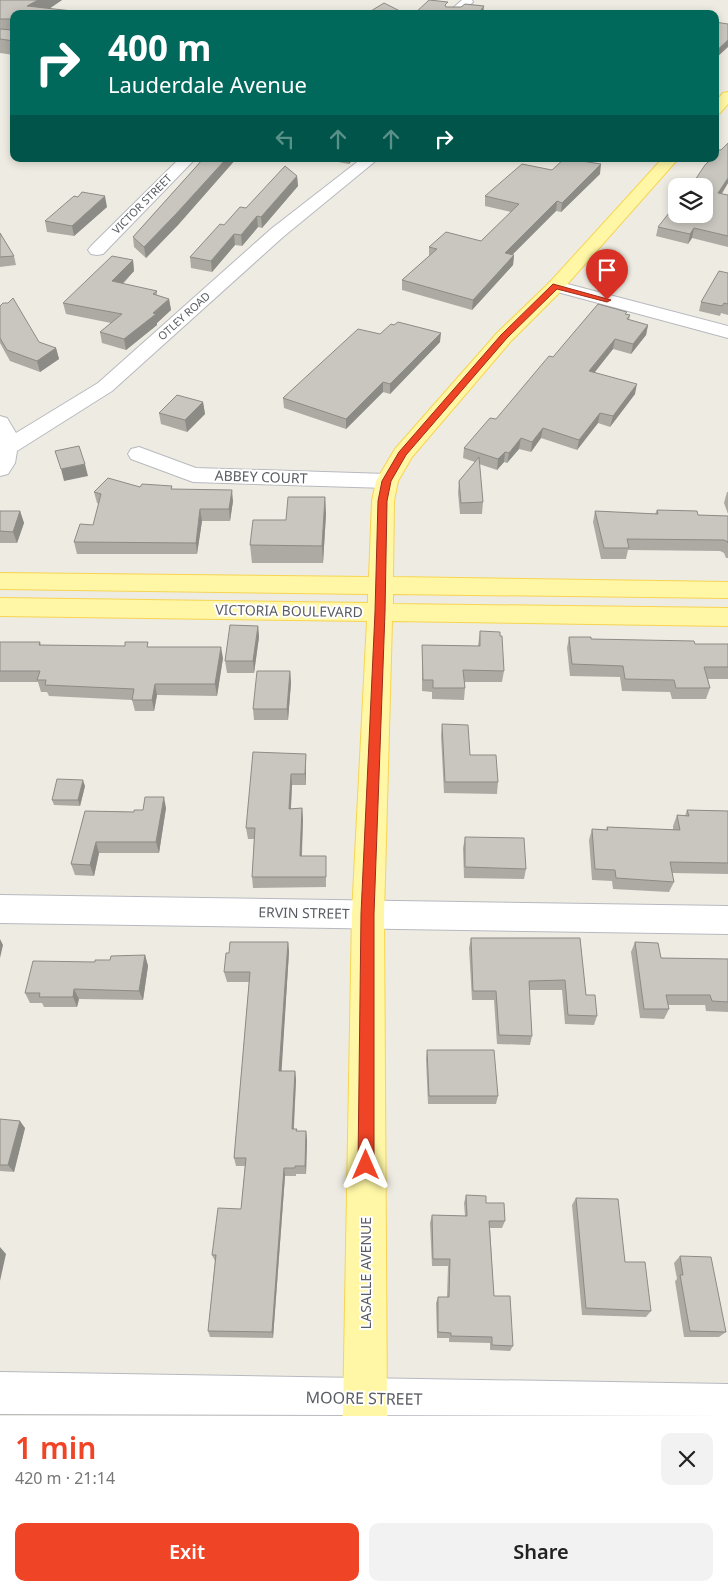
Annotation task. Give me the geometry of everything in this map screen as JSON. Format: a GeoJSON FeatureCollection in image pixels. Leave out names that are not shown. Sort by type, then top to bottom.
{"type":"FeatureCollection","features":[{"type":"Feature","properties":{"kind":"main road"},"geometry":{"type":"LineString","coordinates":[[719,106],[728,96]]}},
{"type":"Feature","properties":{"kind":"main road","name":"LASALLE AVENUE"},"geometry":{"type":"LineString","coordinates":[[365,1407],[368,914],[381,599],[382,501],[387,481],[403,454],[484,359],[556,286],[667,162]]}},
{"type":"Feature","properties":{"kind":"main road","name":"VICTORIA BOULEVARD"},"geometry":{"type":"LineString","coordinates":[[0,581],[728,617]]}},
{"type":"Feature","properties":{"kind":"main road","name":"VICTORIA BOULEVARD"},"geometry":{"type":"LineString","coordinates":[[0,607],[728,590]]}},
{"type":"Feature","properties":{"kind":"street"},"geometry":{"type":"LineString","coordinates":[[457,10],[467,2]]}},
{"type":"Feature","properties":{"kind":"street","name":"VICTOR STREET"},"geometry":{"type":"LineString","coordinates":[[98,250],[185,162]]}},
{"type":"Feature","properties":{"kind":"street","name":"OTLEY ROAD"},"geometry":{"type":"LineString","coordinates":[[7,448],[105,387],[277,233],[366,162]]}},
{"type":"Feature","properties":{"kind":"street"},"geometry":{"type":"LineString","coordinates":[[556,286],[728,332]]}},
{"type":"Feature","properties":{"kind":"street"},"geometry":{"type":"LineString","coordinates":[[0,422],[5,433],[7,448],[4,463],[0,469]]}},
{"type":"Feature","properties":{"kind":"street","name":"ABBEY COURT"},"geometry":{"type":"LineString","coordinates":[[139,454],[193,475],[387,481]]}},
{"type":"Feature","properties":{"kind":"street","name":"ERVIN STREET"},"geometry":{"type":"LineString","coordinates":[[0,908],[728,920]]}},
{"type":"Feature","properties":{"kind":"street","name":"MOORE STREET"},"geometry":{"type":"LineString","coordinates":[[0,1393],[365,1407],[728,1405]]}},
{"type":"Feature","properties":{"kind":"building"},"geometry":{"type":"Polygon","coordinates":[[[0,0],[38,0],[27,6],[64,10],[10,10],[10,19],[0,19],[0,0]]]}},
{"type":"Feature","properties":{"kind":"building"},"geometry":{"type":"Polygon","coordinates":[[[429,0],[448,2],[445,5],[446,7],[461,7],[465,4],[484,6],[481,10],[418,10],[429,0]]]}},
{"type":"Feature","properties":{"kind":"building"},"geometry":{"type":"Polygon","coordinates":[[[384,3],[398,10],[373,10],[384,3]]]}},
{"type":"Feature","properties":{"kind":"building"},"geometry":{"type":"Polygon","coordinates":[[[719,23],[728,24],[728,40],[719,48],[719,23]]]}},
{"type":"Feature","properties":{"kind":"building"},"geometry":{"type":"Polygon","coordinates":[[[0,29],[10,30],[10,40],[0,39],[0,29]]]}},
{"type":"Feature","properties":{"kind":"building"},"geometry":{"type":"Polygon","coordinates":[[[728,143],[728,178],[718,193],[728,195],[728,236],[694,228],[690,234],[658,227],[668,214],[668,223],[713,223],[713,178],[696,178],[708,162],[719,162],[719,150],[728,143]]]}},
{"type":"Feature","properties":{"kind":"building"},"geometry":{"type":"Polygon","coordinates":[[[200,162],[223,162],[144,247],[133,237],[200,162]]]}},
{"type":"Feature","properties":{"kind":"building"},"geometry":{"type":"Polygon","coordinates":[[[561,162],[601,164],[562,203],[557,201],[505,253],[514,255],[473,300],[402,280],[437,249],[429,247],[446,232],[481,241],[519,204],[485,196],[522,164],[552,170],[561,162]]]}},
{"type":"Feature","properties":{"kind":"building"},"geometry":{"type":"Polygon","coordinates":[[[285,166],[297,176],[261,217],[257,216],[241,235],[234,234],[211,261],[190,257],[220,224],[224,225],[240,207],[246,208],[285,166]]]}},
{"type":"Feature","properties":{"kind":"building"},"geometry":{"type":"Polygon","coordinates":[[[82,192],[105,196],[72,226],[45,221],[74,196],[78,197],[82,192]]]}},
{"type":"Feature","properties":{"kind":"building"},"geometry":{"type":"Polygon","coordinates":[[[0,233],[14,256],[0,257],[0,233]]]}},
{"type":"Feature","properties":{"kind":"building"},"geometry":{"type":"Polygon","coordinates":[[[112,256],[133,260],[112,281],[157,291],[153,294],[169,299],[153,313],[156,314],[124,339],[100,332],[122,314],[63,303],[112,256]]]}},
{"type":"Feature","properties":{"kind":"building"},"geometry":{"type":"Polygon","coordinates":[[[719,271],[728,273],[728,304],[724,303],[722,306],[701,302],[719,271]]]}},
{"type":"Feature","properties":{"kind":"building"},"geometry":{"type":"Polygon","coordinates":[[[13,298],[39,342],[56,348],[37,361],[7,350],[0,338],[0,306],[3,303],[8,303],[13,298]]]}},
{"type":"Feature","properties":{"kind":"building"},"geometry":{"type":"Polygon","coordinates":[[[598,304],[627,312],[625,314],[630,315],[627,319],[648,325],[633,344],[615,339],[589,371],[637,384],[613,416],[600,413],[579,440],[543,428],[532,442],[521,438],[509,453],[505,452],[498,459],[464,448],[490,418],[496,419],[549,356],[553,357],[598,304]]]}},
{"type":"Feature","properties":{"kind":"building"},"geometry":{"type":"Polygon","coordinates":[[[398,322],[441,333],[390,384],[383,382],[346,419],[283,398],[358,329],[380,334],[391,324],[394,325],[398,322]]]}},
{"type":"Feature","properties":{"kind":"building"},"geometry":{"type":"Polygon","coordinates":[[[177,395],[203,402],[185,420],[159,413],[177,395]]]}},
{"type":"Feature","properties":{"kind":"building"},"geometry":{"type":"Polygon","coordinates":[[[79,446],[85,464],[61,469],[55,451],[79,446]]]}},
{"type":"Feature","properties":{"kind":"building"},"geometry":{"type":"Polygon","coordinates":[[[479,457],[483,502],[461,503],[459,481],[479,457]]]}},
{"type":"Feature","properties":{"kind":"building"},"geometry":{"type":"Polygon","coordinates":[[[108,478],[140,487],[142,484],[172,486],[171,489],[232,490],[229,509],[200,509],[196,543],[74,542],[80,524],[93,525],[101,494],[94,492],[108,478]]]}},
{"type":"Feature","properties":{"kind":"building"},"geometry":{"type":"Polygon","coordinates":[[[288,497],[325,497],[322,546],[250,545],[253,520],[286,520],[288,497]]]}},
{"type":"Feature","properties":{"kind":"building"},"geometry":{"type":"Polygon","coordinates":[[[657,510],[697,511],[698,515],[728,516],[728,542],[724,540],[627,539],[629,548],[604,548],[595,511],[658,514],[657,510]]]}},
{"type":"Feature","properties":{"kind":"building"},"geometry":{"type":"Polygon","coordinates":[[[0,511],[20,511],[13,532],[0,531],[0,511]]]}},
{"type":"Feature","properties":{"kind":"building"},"geometry":{"type":"Polygon","coordinates":[[[230,625],[258,626],[253,661],[225,661],[230,625]]]}},
{"type":"Feature","properties":{"kind":"building"},"geometry":{"type":"Polygon","coordinates":[[[480,631],[500,632],[500,636],[502,636],[504,671],[463,670],[465,688],[433,688],[433,680],[423,680],[422,645],[480,646],[480,631]]]}},
{"type":"Feature","properties":{"kind":"building"},"geometry":{"type":"Polygon","coordinates":[[[569,637],[694,641],[695,644],[728,644],[728,667],[704,667],[710,688],[676,688],[674,680],[625,679],[623,666],[572,664],[569,637]]]}},
{"type":"Feature","properties":{"kind":"building"},"geometry":{"type":"Polygon","coordinates":[[[0,642],[40,642],[39,645],[125,646],[125,642],[148,642],[147,647],[221,647],[215,684],[155,684],[152,700],[132,700],[134,689],[45,685],[46,680],[37,680],[40,671],[0,671],[0,642]]]}},
{"type":"Feature","properties":{"kind":"building"},"geometry":{"type":"Polygon","coordinates":[[[257,671],[290,671],[287,709],[253,709],[257,671]]]}},
{"type":"Feature","properties":{"kind":"building"},"geometry":{"type":"Polygon","coordinates":[[[442,724],[468,725],[470,755],[496,755],[498,782],[445,782],[442,724]]]}},
{"type":"Feature","properties":{"kind":"building"},"geometry":{"type":"Polygon","coordinates":[[[253,752],[306,754],[305,774],[291,774],[289,809],[302,808],[300,856],[326,856],[326,877],[252,877],[255,828],[246,828],[253,752]]]}},
{"type":"Feature","properties":{"kind":"building"},"geometry":{"type":"Polygon","coordinates":[[[57,779],[83,780],[78,800],[52,800],[57,779]]]}},
{"type":"Feature","properties":{"kind":"building"},"geometry":{"type":"Polygon","coordinates":[[[145,797],[164,797],[156,842],[96,842],[90,865],[71,864],[85,811],[134,812],[134,810],[143,810],[145,797]]]}},
{"type":"Feature","properties":{"kind":"building"},"geometry":{"type":"Polygon","coordinates":[[[687,810],[728,811],[728,863],[670,862],[674,882],[616,878],[615,870],[595,869],[592,829],[608,830],[607,827],[680,830],[677,815],[689,816],[687,810]]]}},
{"type":"Feature","properties":{"kind":"building"},"geometry":{"type":"Polygon","coordinates":[[[465,837],[524,838],[526,869],[465,867],[465,837]]]}},
{"type":"Feature","properties":{"kind":"building"},"geometry":{"type":"Polygon","coordinates":[[[471,938],[580,938],[586,995],[595,995],[597,1016],[568,1015],[565,980],[529,981],[532,1036],[499,1035],[496,991],[473,991],[471,938]]]}},
{"type":"Feature","properties":{"kind":"building"},"geometry":{"type":"Polygon","coordinates":[[[230,942],[288,942],[279,1071],[295,1071],[292,1129],[306,1131],[305,1166],[284,1168],[272,1332],[208,1331],[216,1255],[212,1255],[218,1208],[241,1209],[246,1158],[234,1158],[250,972],[224,972],[226,953],[229,953],[230,942]]]}},
{"type":"Feature","properties":{"kind":"building"},"geometry":{"type":"Polygon","coordinates":[[[635,942],[658,943],[661,958],[728,959],[728,1002],[712,1001],[710,995],[666,995],[669,1009],[644,1009],[635,942]]]}},
{"type":"Feature","properties":{"kind":"building"},"geometry":{"type":"Polygon","coordinates":[[[145,955],[139,991],[74,989],[73,997],[39,997],[40,993],[25,993],[33,961],[95,962],[95,960],[110,960],[111,956],[145,955]]]}},
{"type":"Feature","properties":{"kind":"building"},"geometry":{"type":"Polygon","coordinates":[[[427,1050],[494,1050],[498,1096],[429,1096],[427,1050]]]}},
{"type":"Feature","properties":{"kind":"building"},"geometry":{"type":"Polygon","coordinates":[[[0,1119],[20,1121],[8,1165],[0,1165],[0,1119]]]}},
{"type":"Feature","properties":{"kind":"building"},"geometry":{"type":"Polygon","coordinates":[[[466,1195],[486,1196],[486,1203],[504,1203],[505,1221],[489,1221],[494,1296],[510,1296],[513,1346],[492,1345],[492,1337],[451,1336],[451,1333],[438,1332],[438,1297],[449,1297],[450,1259],[433,1259],[432,1215],[467,1216],[466,1195]]]}},
{"type":"Feature","properties":{"kind":"building"},"geometry":{"type":"Polygon","coordinates":[[[576,1198],[618,1199],[625,1262],[645,1262],[651,1311],[586,1308],[576,1198]]]}},
{"type":"Feature","properties":{"kind":"building"},"geometry":{"type":"Polygon","coordinates":[[[680,1256],[711,1257],[726,1332],[690,1331],[680,1275],[683,1275],[680,1256]]]}},
{"type":"Feature","properties":{"kind":"route"},"geometry":{"type":"LineString","coordinates":[[366,1165],[368,914],[382,572],[382,501],[387,481],[403,454],[504,337],[556,286],[607,300]]}}]}
